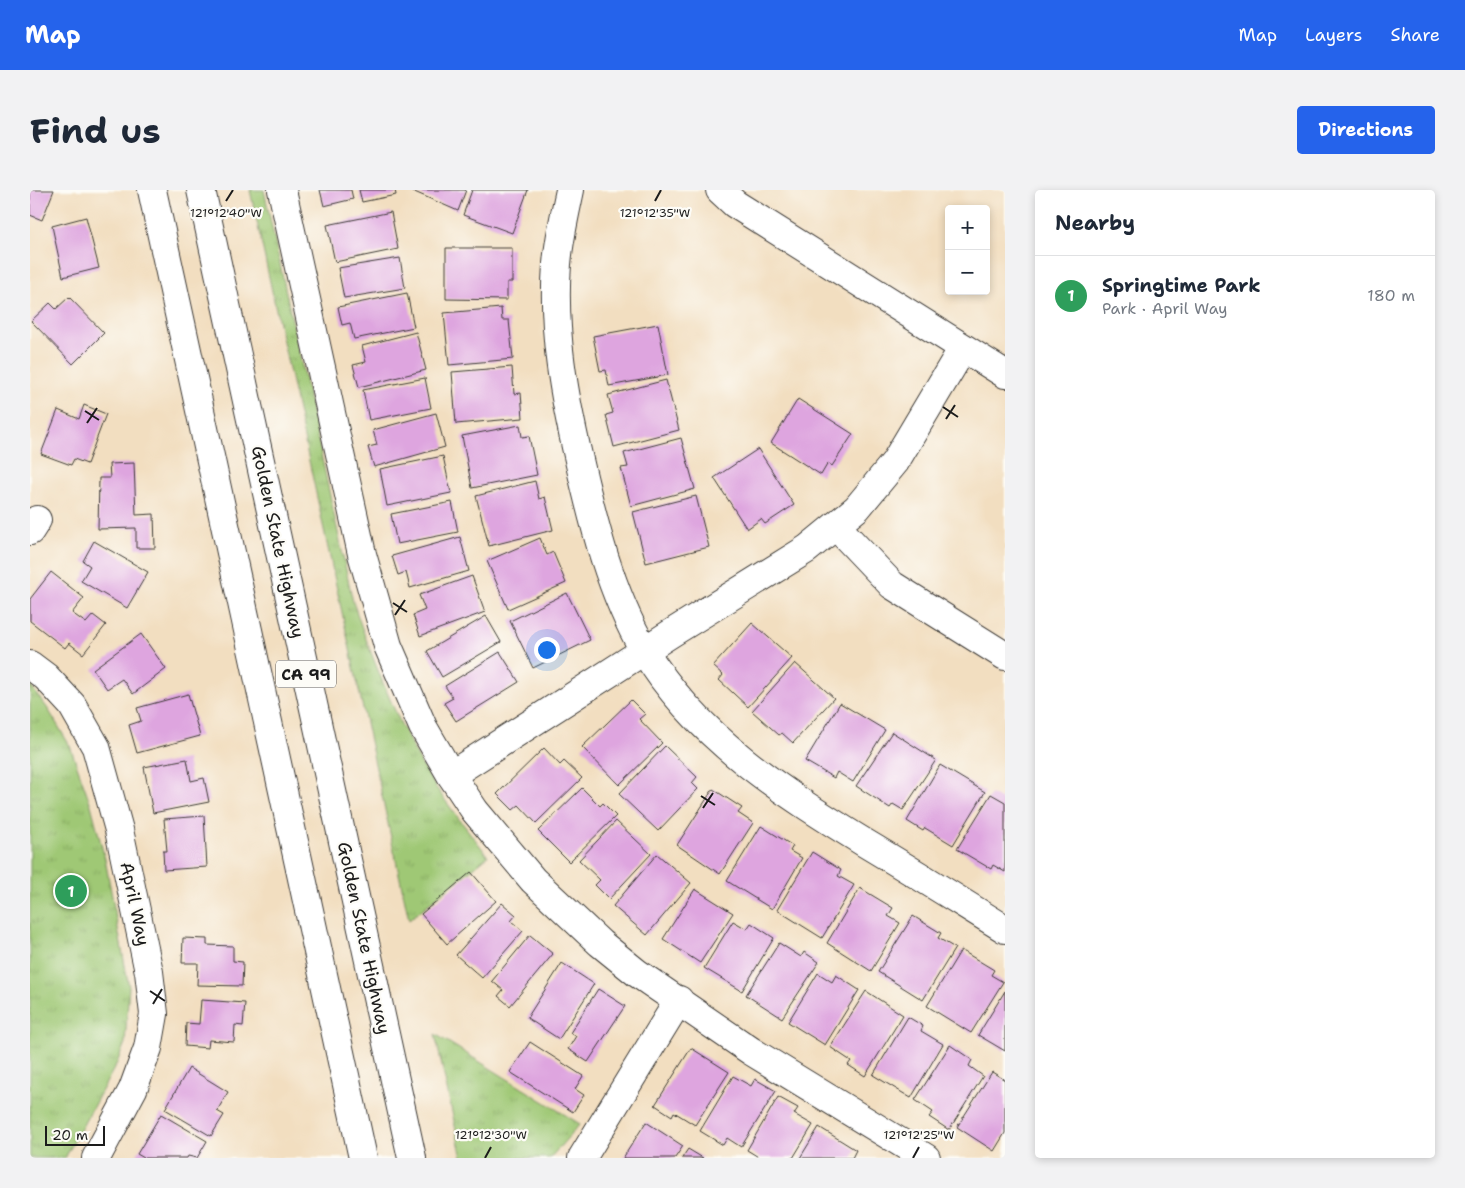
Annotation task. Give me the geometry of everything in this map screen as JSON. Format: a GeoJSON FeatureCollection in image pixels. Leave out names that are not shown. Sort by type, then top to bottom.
{"type":"FeatureCollection","features":[{"type":"Feature","properties":{"kind":"main road","name":"CA 99"},"geometry":{"type":"LineString","coordinates":[[152,190],[363,1158]]}},
{"type":"Feature","properties":{"kind":"main road","name":"Golden State Highway"},"geometry":{"type":"LineString","coordinates":[[201,190],[412,1158]]}},
{"type":"Feature","properties":{"kind":"main road"},"geometry":{"type":"LineString","coordinates":[[282,190],[364,564],[388,646],[424,727],[451,775],[475,811],[558,905],[637,973],[751,1051],[926,1158]]}},
{"type":"Feature","properties":{"kind":"main road"},"geometry":{"type":"LineString","coordinates":[[570,190],[557,265],[557,327],[565,397],[601,552],[631,625],[645,651],[688,708],[719,740],[762,777],[1005,929]]}},
{"type":"Feature","properties":{"kind":"main road"},"geometry":{"type":"LineString","coordinates":[[720,190],[736,204],[1005,374]]}},
{"type":"Feature","properties":{"kind":"main road"},"geometry":{"type":"LineString","coordinates":[[451,775],[807,549],[836,526],[857,508],[895,462],[963,348]]}},
{"type":"Feature","properties":{"kind":"main road"},"geometry":{"type":"LineString","coordinates":[[836,526],[873,568],[892,585],[1005,656]]}},
{"type":"Feature","properties":{"kind":"main road","name":"April Way"},"geometry":{"type":"LineString","coordinates":[[30,665],[46,678],[72,705],[96,747],[119,830],[150,972],[154,1014],[148,1048],[133,1090],[96,1158]]}},
{"type":"Feature","properties":{"kind":"main road"},"geometry":{"type":"LineString","coordinates":[[582,1158],[679,1000]]}},
{"type":"Feature","properties":{"kind":"green space"},"geometry":{"type":"Polygon","coordinates":[[[250,190],[264,190],[353,602],[360,623],[392,704],[428,776],[488,856],[409,920],[250,190]]]}},
{"type":"Feature","properties":{"kind":"green space"},"geometry":{"type":"Polygon","coordinates":[[[30,685],[48,709],[70,746],[91,805],[105,859],[129,987],[125,1043],[117,1063],[65,1158],[30,1158],[30,685]]]}},
{"type":"Feature","properties":{"kind":"green space"},"geometry":{"type":"Polygon","coordinates":[[[435,1034],[580,1124],[550,1158],[462,1158],[435,1034]]]}},
{"type":"Feature","properties":{"kind":"building"},"geometry":{"type":"Polygon","coordinates":[[[30,190],[54,190],[42,220],[30,215],[30,190]]]}},
{"type":"Feature","properties":{"kind":"building"},"geometry":{"type":"Polygon","coordinates":[[[320,190],[351,190],[353,199],[324,206],[320,190]]]}},
{"type":"Feature","properties":{"kind":"building"},"geometry":{"type":"Polygon","coordinates":[[[359,190],[395,190],[396,195],[362,202],[359,190]]]}},
{"type":"Feature","properties":{"kind":"building"},"geometry":{"type":"Polygon","coordinates":[[[410,190],[466,190],[458,211],[410,190]]]}},
{"type":"Feature","properties":{"kind":"building"},"geometry":{"type":"Polygon","coordinates":[[[472,190],[528,190],[512,233],[463,215],[472,190]]]}},
{"type":"Feature","properties":{"kind":"building"},"geometry":{"type":"Polygon","coordinates":[[[391,212],[398,249],[335,262],[327,225],[391,212]]]}},
{"type":"Feature","properties":{"kind":"building"},"geometry":{"type":"Polygon","coordinates":[[[86,217],[99,268],[63,277],[52,226],[86,217]]]}},
{"type":"Feature","properties":{"kind":"building"},"geometry":{"type":"Polygon","coordinates":[[[446,248],[512,248],[512,282],[507,282],[507,300],[446,299],[446,248]]]}},
{"type":"Feature","properties":{"kind":"building"},"geometry":{"type":"Polygon","coordinates":[[[400,258],[405,288],[344,298],[338,268],[400,258]]]}},
{"type":"Feature","properties":{"kind":"building"},"geometry":{"type":"Polygon","coordinates":[[[407,293],[414,327],[354,339],[350,323],[342,325],[338,307],[407,293]]]}},
{"type":"Feature","properties":{"kind":"building"},"geometry":{"type":"Polygon","coordinates":[[[69,297],[104,333],[73,364],[31,321],[50,303],[56,309],[69,297]]]}},
{"type":"Feature","properties":{"kind":"building"},"geometry":{"type":"Polygon","coordinates":[[[501,308],[502,320],[509,320],[513,359],[449,365],[444,313],[501,308]]]}},
{"type":"Feature","properties":{"kind":"building"},"geometry":{"type":"Polygon","coordinates":[[[658,324],[668,375],[609,386],[606,370],[600,371],[593,336],[658,324]]]}},
{"type":"Feature","properties":{"kind":"building"},"geometry":{"type":"Polygon","coordinates":[[[416,332],[426,370],[359,387],[353,365],[366,362],[362,346],[416,332]]]}},
{"type":"Feature","properties":{"kind":"building"},"geometry":{"type":"Polygon","coordinates":[[[512,367],[514,394],[521,393],[523,418],[456,424],[452,372],[512,367]]]}},
{"type":"Feature","properties":{"kind":"building"},"geometry":{"type":"Polygon","coordinates":[[[425,378],[431,408],[369,420],[363,390],[425,378]]]}},
{"type":"Feature","properties":{"kind":"building"},"geometry":{"type":"Polygon","coordinates":[[[666,380],[679,430],[614,447],[606,415],[613,413],[608,395],[666,380]]]}},
{"type":"Feature","properties":{"kind":"building"},"geometry":{"type":"Polygon","coordinates":[[[798,399],[853,434],[832,466],[828,463],[821,475],[771,443],[798,399]]]}},
{"type":"Feature","properties":{"kind":"building"},"geometry":{"type":"Polygon","coordinates":[[[84,405],[106,414],[87,464],[74,459],[71,465],[41,454],[58,410],[79,419],[84,405]]]}},
{"type":"Feature","properties":{"kind":"building"},"geometry":{"type":"Polygon","coordinates":[[[436,413],[445,447],[374,467],[368,447],[377,445],[373,430],[436,413]]]}},
{"type":"Feature","properties":{"kind":"building"},"geometry":{"type":"Polygon","coordinates":[[[520,425],[522,437],[529,436],[537,475],[472,488],[462,436],[520,425]]]}},
{"type":"Feature","properties":{"kind":"building"},"geometry":{"type":"Polygon","coordinates":[[[681,438],[695,489],[631,506],[621,468],[628,467],[624,453],[681,438]]]}},
{"type":"Feature","properties":{"kind":"building"},"geometry":{"type":"Polygon","coordinates":[[[758,449],[794,505],[765,524],[761,519],[747,529],[714,478],[758,449]]]}},
{"type":"Feature","properties":{"kind":"building"},"geometry":{"type":"Polygon","coordinates":[[[443,456],[451,493],[387,506],[380,469],[443,456]]]}},
{"type":"Feature","properties":{"kind":"building"},"geometry":{"type":"Polygon","coordinates":[[[134,463],[136,515],[154,514],[155,548],[136,548],[136,528],[98,529],[99,478],[110,478],[109,464],[134,463]]]}},
{"type":"Feature","properties":{"kind":"building"},"geometry":{"type":"Polygon","coordinates":[[[535,481],[539,499],[545,497],[553,530],[489,546],[476,496],[535,481]]]}},
{"type":"Feature","properties":{"kind":"building"},"geometry":{"type":"Polygon","coordinates":[[[696,496],[709,547],[646,563],[633,512],[696,496]]]}},
{"type":"Feature","properties":{"kind":"building"},"geometry":{"type":"Polygon","coordinates":[[[452,502],[458,532],[397,544],[391,514],[452,502]]]}},
{"type":"Feature","properties":{"kind":"building"},"geometry":{"type":"Polygon","coordinates":[[[460,537],[469,571],[410,588],[406,572],[398,575],[392,556],[460,537]]]}},
{"type":"Feature","properties":{"kind":"building"},"geometry":{"type":"Polygon","coordinates":[[[540,538],[547,555],[553,552],[566,583],[508,609],[487,561],[540,538]]]}},
{"type":"Feature","properties":{"kind":"building"},"geometry":{"type":"Polygon","coordinates":[[[94,541],[148,572],[127,608],[81,581],[90,566],[83,561],[94,541]]]}},
{"type":"Feature","properties":{"kind":"building"},"geometry":{"type":"Polygon","coordinates":[[[51,572],[84,598],[72,613],[86,623],[93,615],[106,625],[83,654],[69,643],[65,648],[30,621],[30,599],[51,572]]]}},
{"type":"Feature","properties":{"kind":"building"},"geometry":{"type":"Polygon","coordinates":[[[472,576],[485,612],[420,636],[413,615],[425,610],[419,595],[472,576]]]}},
{"type":"Feature","properties":{"kind":"building"},"geometry":{"type":"Polygon","coordinates":[[[567,593],[590,640],[533,668],[510,621],[567,593]]]}},
{"type":"Feature","properties":{"kind":"building"},"geometry":{"type":"Polygon","coordinates":[[[486,616],[501,642],[442,677],[427,651],[486,616]]]}},
{"type":"Feature","properties":{"kind":"building"},"geometry":{"type":"Polygon","coordinates":[[[752,623],[792,658],[748,707],[719,680],[723,675],[713,666],[752,623]]]}},
{"type":"Feature","properties":{"kind":"building"},"geometry":{"type":"Polygon","coordinates":[[[141,634],[166,669],[133,694],[122,679],[107,689],[93,669],[141,634]]]}},
{"type":"Feature","properties":{"kind":"building"},"geometry":{"type":"Polygon","coordinates":[[[500,652],[519,682],[456,721],[444,703],[453,698],[445,686],[500,652]]]}},
{"type":"Feature","properties":{"kind":"building"},"geometry":{"type":"Polygon","coordinates":[[[795,663],[834,698],[793,743],[782,733],[779,735],[752,711],[795,663]]]}},
{"type":"Feature","properties":{"kind":"building"},"geometry":{"type":"Polygon","coordinates":[[[188,694],[200,736],[137,753],[129,725],[141,721],[137,708],[188,694]]]}},
{"type":"Feature","properties":{"kind":"building"},"geometry":{"type":"Polygon","coordinates":[[[631,700],[645,714],[639,719],[662,743],[619,785],[582,747],[631,700]]]}},
{"type":"Feature","properties":{"kind":"building"},"geometry":{"type":"Polygon","coordinates":[[[840,703],[885,730],[853,782],[837,772],[834,778],[805,761],[840,703]]]}},
{"type":"Feature","properties":{"kind":"building"},"geometry":{"type":"Polygon","coordinates":[[[892,732],[936,760],[903,810],[893,804],[890,808],[856,786],[892,732]]]}},
{"type":"Feature","properties":{"kind":"building"},"geometry":{"type":"Polygon","coordinates":[[[665,746],[697,777],[692,783],[698,789],[658,831],[619,794],[665,746]]]}},
{"type":"Feature","properties":{"kind":"building"},"geometry":{"type":"Polygon","coordinates":[[[544,748],[560,765],[564,761],[582,778],[536,823],[519,805],[513,810],[497,794],[544,748]]]}},
{"type":"Feature","properties":{"kind":"building"},"geometry":{"type":"Polygon","coordinates":[[[187,759],[191,781],[204,778],[209,802],[153,813],[144,767],[187,759]]]}},
{"type":"Feature","properties":{"kind":"building"},"geometry":{"type":"Polygon","coordinates":[[[940,765],[985,792],[953,845],[925,828],[923,831],[907,821],[940,765]]]}},
{"type":"Feature","properties":{"kind":"building"},"geometry":{"type":"Polygon","coordinates":[[[582,788],[600,806],[603,803],[616,816],[569,862],[538,831],[582,788]]]}},
{"type":"Feature","properties":{"kind":"building"},"geometry":{"type":"Polygon","coordinates":[[[713,789],[742,808],[738,813],[753,823],[720,874],[677,845],[713,789]]]}},
{"type":"Feature","properties":{"kind":"building"},"geometry":{"type":"Polygon","coordinates":[[[991,794],[1005,802],[1005,872],[993,865],[991,869],[957,849],[991,794]]]}},
{"type":"Feature","properties":{"kind":"building"},"geometry":{"type":"Polygon","coordinates":[[[204,816],[207,867],[164,870],[163,851],[167,851],[164,819],[204,816]]]}},
{"type":"Feature","properties":{"kind":"building"},"geometry":{"type":"Polygon","coordinates":[[[616,821],[651,854],[609,899],[595,885],[600,880],[579,860],[616,821]]]}},
{"type":"Feature","properties":{"kind":"building"},"geometry":{"type":"Polygon","coordinates":[[[761,826],[793,846],[790,851],[802,858],[772,909],[727,881],[761,826]]]}},
{"type":"Feature","properties":{"kind":"building"},"geometry":{"type":"Polygon","coordinates":[[[812,852],[841,870],[838,876],[854,885],[822,938],[777,910],[812,852]]]}},
{"type":"Feature","properties":{"kind":"building"},"geometry":{"type":"Polygon","coordinates":[[[657,854],[691,883],[647,935],[613,906],[657,854]]]}},
{"type":"Feature","properties":{"kind":"building"},"geometry":{"type":"Polygon","coordinates":[[[471,872],[496,901],[447,944],[421,914],[471,872]]]}},
{"type":"Feature","properties":{"kind":"building"},"geometry":{"type":"Polygon","coordinates":[[[860,888],[893,908],[888,916],[900,923],[871,971],[827,943],[860,888]]]}},
{"type":"Feature","properties":{"kind":"building"},"geometry":{"type":"Polygon","coordinates":[[[695,889],[733,913],[700,963],[663,939],[695,889]]]}},
{"type":"Feature","properties":{"kind":"building"},"geometry":{"type":"Polygon","coordinates":[[[502,903],[516,915],[511,921],[523,931],[482,978],[456,955],[502,903]]]}},
{"type":"Feature","properties":{"kind":"building"},"geometry":{"type":"Polygon","coordinates":[[[913,916],[941,933],[938,938],[955,948],[923,1000],[878,972],[913,916]]]}},
{"type":"Feature","properties":{"kind":"building"},"geometry":{"type":"Polygon","coordinates":[[[733,921],[747,929],[751,923],[774,938],[742,991],[704,968],[733,921]]]}},
{"type":"Feature","properties":{"kind":"building"},"geometry":{"type":"Polygon","coordinates":[[[530,935],[553,954],[510,1006],[498,996],[503,990],[492,981],[530,935]]]}},
{"type":"Feature","properties":{"kind":"building"},"geometry":{"type":"Polygon","coordinates":[[[183,938],[207,939],[207,945],[233,946],[233,961],[243,962],[242,986],[197,985],[198,963],[182,963],[183,938]]]}},
{"type":"Feature","properties":{"kind":"building"},"geometry":{"type":"Polygon","coordinates":[[[779,943],[801,957],[804,952],[819,962],[782,1018],[746,995],[779,943]]]}},
{"type":"Feature","properties":{"kind":"building"},"geometry":{"type":"Polygon","coordinates":[[[961,950],[994,970],[991,975],[1003,982],[971,1033],[927,1006],[961,950]]]}},
{"type":"Feature","properties":{"kind":"building"},"geometry":{"type":"Polygon","coordinates":[[[562,963],[594,984],[559,1039],[527,1018],[562,963]]]}},
{"type":"Feature","properties":{"kind":"building"},"geometry":{"type":"Polygon","coordinates":[[[818,973],[832,982],[836,975],[859,990],[825,1045],[788,1022],[818,973]]]}},
{"type":"Feature","properties":{"kind":"building"},"geometry":{"type":"Polygon","coordinates":[[[598,989],[625,1006],[588,1062],[568,1049],[576,1036],[570,1033],[598,989]]]}},
{"type":"Feature","properties":{"kind":"building"},"geometry":{"type":"Polygon","coordinates":[[[866,991],[903,1015],[865,1076],[848,1065],[851,1061],[830,1047],[866,991]]]}},
{"type":"Feature","properties":{"kind":"building"},"geometry":{"type":"Polygon","coordinates":[[[1005,991],[1005,1051],[978,1035],[1005,991]]]}},
{"type":"Feature","properties":{"kind":"building"},"geometry":{"type":"Polygon","coordinates":[[[201,1000],[245,1003],[243,1026],[235,1025],[234,1042],[209,1040],[208,1048],[185,1046],[186,1023],[199,1024],[201,1000]]]}},
{"type":"Feature","properties":{"kind":"building"},"geometry":{"type":"Polygon","coordinates":[[[908,1017],[923,1026],[921,1031],[943,1044],[911,1098],[873,1075],[908,1017]]]}},
{"type":"Feature","properties":{"kind":"building"},"geometry":{"type":"Polygon","coordinates":[[[530,1042],[583,1076],[575,1089],[584,1095],[573,1112],[510,1072],[530,1042]]]}},
{"type":"Feature","properties":{"kind":"building"},"geometry":{"type":"Polygon","coordinates":[[[950,1045],[972,1060],[969,1066],[983,1076],[949,1130],[929,1117],[933,1112],[915,1100],[950,1045]]]}},
{"type":"Feature","properties":{"kind":"building"},"geometry":{"type":"Polygon","coordinates":[[[691,1048],[729,1072],[695,1125],[674,1112],[672,1116],[655,1105],[691,1048]]]}},
{"type":"Feature","properties":{"kind":"building"},"geometry":{"type":"Polygon","coordinates":[[[189,1068],[228,1092],[217,1111],[224,1115],[211,1136],[165,1109],[189,1068]]]}},
{"type":"Feature","properties":{"kind":"building"},"geometry":{"type":"Polygon","coordinates":[[[992,1072],[1005,1080],[1005,1133],[994,1151],[957,1127],[992,1072]]]}},
{"type":"Feature","properties":{"kind":"building"},"geometry":{"type":"Polygon","coordinates":[[[733,1076],[751,1086],[755,1079],[776,1091],[741,1147],[727,1138],[723,1145],[700,1131],[733,1076]]]}},
{"type":"Feature","properties":{"kind":"building"},"geometry":{"type":"Polygon","coordinates":[[[778,1097],[798,1108],[794,1114],[813,1125],[793,1158],[760,1158],[747,1150],[778,1097]]]}},
{"type":"Feature","properties":{"kind":"building"},"geometry":{"type":"Polygon","coordinates":[[[161,1114],[207,1141],[197,1158],[188,1156],[187,1158],[144,1158],[137,1154],[161,1114]]]}},
{"type":"Feature","properties":{"kind":"building"},"geometry":{"type":"Polygon","coordinates":[[[646,1122],[683,1146],[675,1158],[623,1158],[646,1122]]]}},
{"type":"Feature","properties":{"kind":"building"},"geometry":{"type":"Polygon","coordinates":[[[819,1127],[856,1150],[852,1158],[800,1158],[819,1127]]]}},
{"type":"Feature","properties":{"kind":"building"},"geometry":{"type":"Polygon","coordinates":[[[688,1149],[703,1158],[682,1158],[688,1149]]]}},
{"type":"Feature","properties":{"kind":"place","name":"Springtime Park"},"geometry":{"type":"Point","coordinates":[71,891]}}]}
